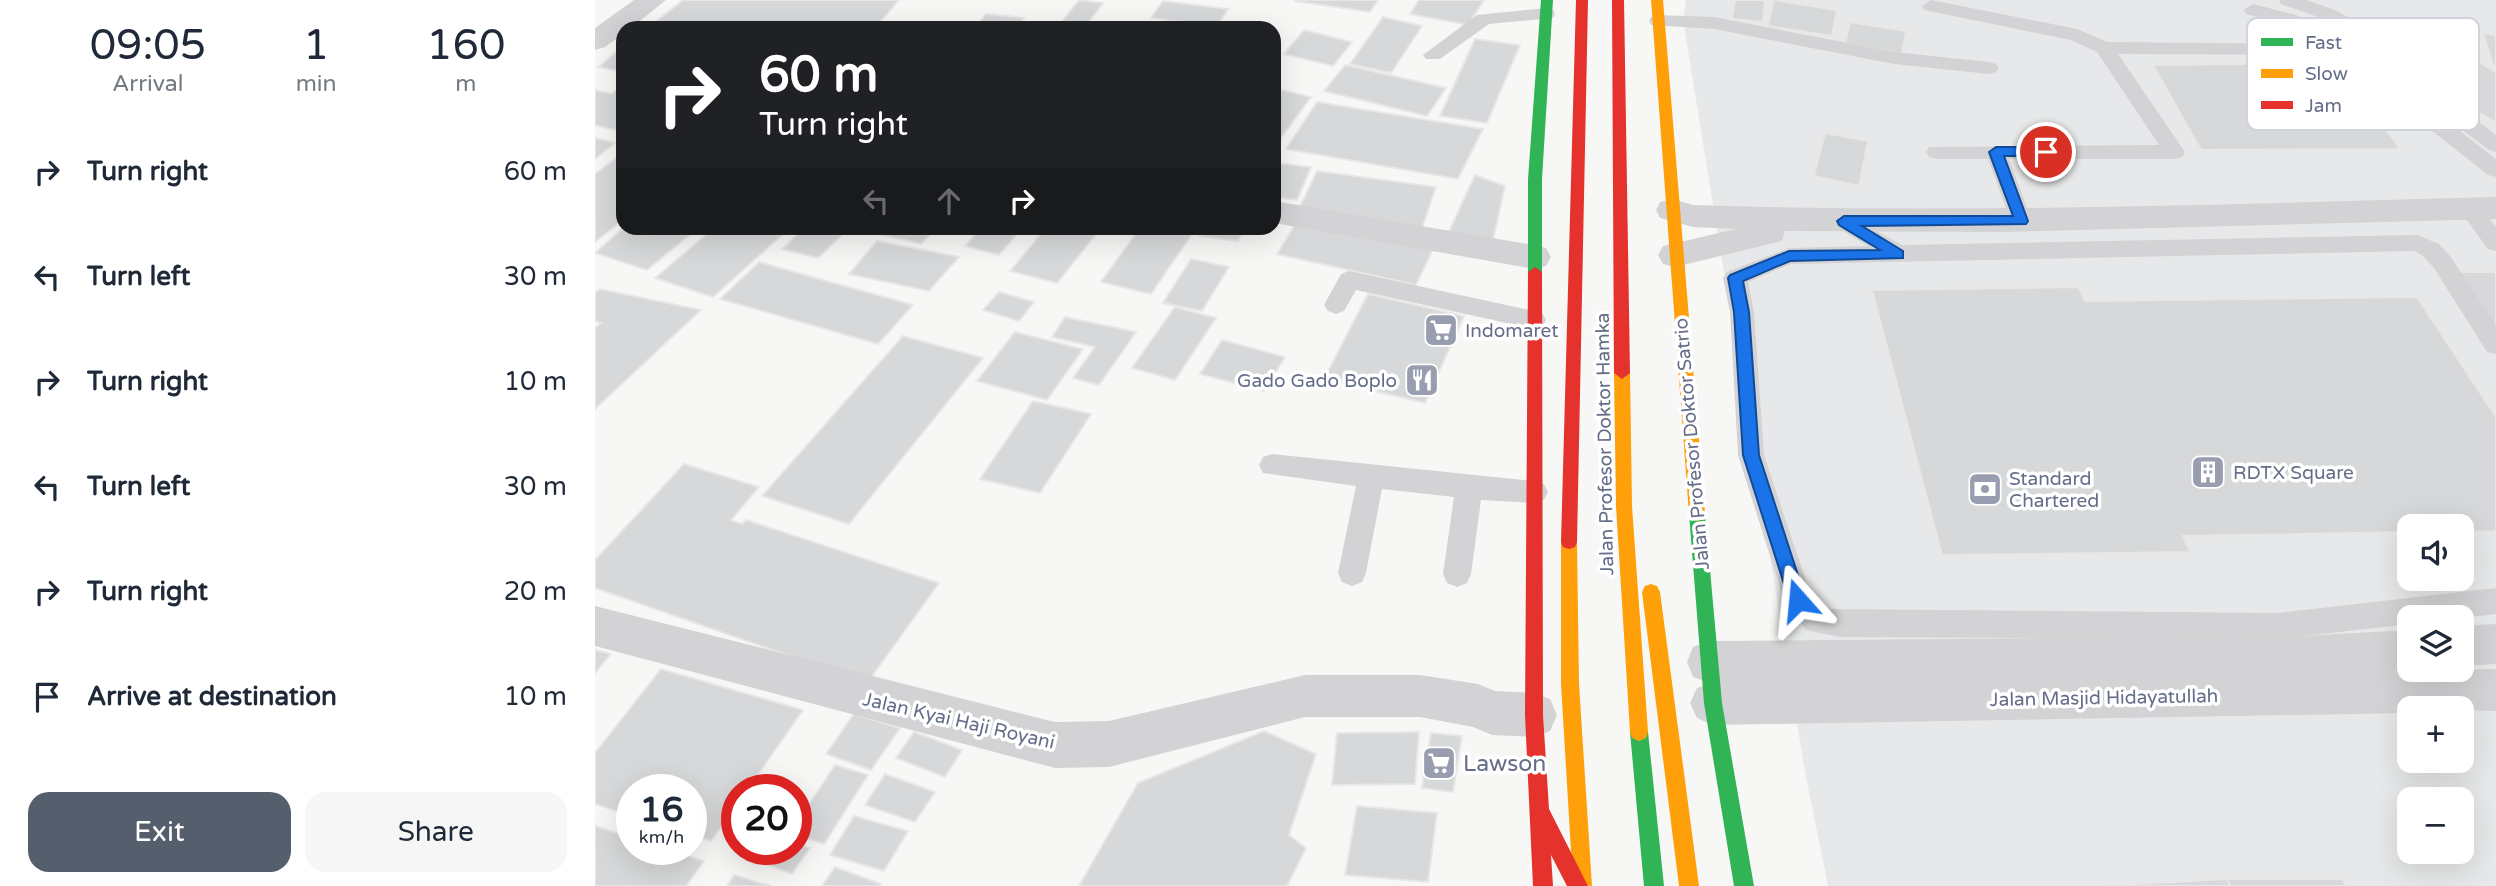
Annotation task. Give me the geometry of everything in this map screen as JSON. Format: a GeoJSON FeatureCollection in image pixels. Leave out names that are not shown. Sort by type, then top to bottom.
{"type":"FeatureCollection","features":[{"type":"Feature","properties":{"kind":"main road","name":"Jalan Profesor Doktor Hamka"},"geometry":{"type":"LineString","coordinates":[[1581,886],[1570,684],[1569,502],[1582,0]]}},
{"type":"Feature","properties":{"kind":"main road","name":"Jalan Profesor Doktor Hamka"},"geometry":{"type":"LineString","coordinates":[[1618,0],[1624,506],[1634,687],[1654,886]]}},
{"type":"Feature","properties":{"kind":"main road","name":"Jalan Profesor Doktor Satrio"},"geometry":{"type":"LineString","coordinates":[[1657,0],[1675,255],[1711,682],[1744,886]]}},
{"type":"Feature","properties":{"kind":"main road"},"geometry":{"type":"LineString","coordinates":[[1547,7],[1535,179],[1547,250],[1588,367]]}},
{"type":"Feature","properties":{"kind":"main road"},"geometry":{"type":"LineString","coordinates":[[1535,179],[1547,250],[1534,320],[1534,715],[1543,886]]}},
{"type":"Feature","properties":{"kind":"main road"},"geometry":{"type":"LineString","coordinates":[[1607,434],[1647,575],[1689,886]]}},
{"type":"Feature","properties":{"kind":"main road"},"geometry":{"type":"LineString","coordinates":[[1539,811],[1581,886]]}},
{"type":"Feature","properties":{"kind":"street"},"geometry":{"type":"LineString","coordinates":[[623,21],[652,0]]}},
{"type":"Feature","properties":{"kind":"street"},"geometry":{"type":"LineString","coordinates":[[595,41],[616,26]]}},
{"type":"Feature","properties":{"kind":"street"},"geometry":{"type":"LineString","coordinates":[[1672,211],[1693,216],[1835,221],[2021,221],[2483,208]]}},
{"type":"Feature","properties":{"kind":"street"},"geometry":{"type":"LineString","coordinates":[[1281,213],[1547,250]]}},
{"type":"Feature","properties":{"kind":"street"},"geometry":{"type":"LineString","coordinates":[[1675,255],[1835,221]]}},
{"type":"Feature","properties":{"kind":"street","name":"Jalan Kyai Haji Royani"},"geometry":{"type":"LineString","coordinates":[[595,626],[1055,745],[1109,744],[1305,696],[1420,696],[1478,706],[1492,713],[1534,715]]}},
{"type":"Feature","properties":{"kind":"street","name":"Jalan Masjid Hidayatullah"},"geometry":{"type":"LineString","coordinates":[[1711,682],[2397,651]]}},
{"type":"Feature","properties":{"kind":"street","name":"Jalan Masjid Hidayatullah"},"geometry":{"type":"LineString","coordinates":[[1711,682],[2494,690]]}},
{"type":"Feature","properties":{"kind":"lane"},"geometry":{"type":"LineString","coordinates":[[2288,0],[2335,18]]}},
{"type":"Feature","properties":{"kind":"lane"},"geometry":{"type":"LineString","coordinates":[[1931,6],[2077,35],[2104,48],[2247,49]]}},
{"type":"Feature","properties":{"kind":"lane"},"geometry":{"type":"LineString","coordinates":[[1433,55],[1483,19],[1505,9],[1547,7]]}},
{"type":"Feature","properties":{"kind":"lane"},"geometry":{"type":"LineString","coordinates":[[2253,9],[2285,18]]}},
{"type":"Feature","properties":{"kind":"lane"},"geometry":{"type":"LineString","coordinates":[[1658,21],[1690,21],[1734,26],[1894,58],[1989,68]]}},
{"type":"Feature","properties":{"kind":"lane"},"geometry":{"type":"LineString","coordinates":[[1937,152],[2174,152],[2104,48]]}},
{"type":"Feature","properties":{"kind":"lane"},"geometry":{"type":"LineString","coordinates":[[2445,130],[2496,170]]}},
{"type":"Feature","properties":{"kind":"lane"},"geometry":{"type":"LineString","coordinates":[[2476,130],[2496,145]]}},
{"type":"Feature","properties":{"kind":"lane"},"geometry":{"type":"LineString","coordinates":[[1996,152],[2021,221]]}},
{"type":"Feature","properties":{"kind":"lane"},"geometry":{"type":"LineString","coordinates":[[2483,208],[2496,243]]}},
{"type":"Feature","properties":{"kind":"lane"},"geometry":{"type":"LineString","coordinates":[[2380,212],[2399,242]]}},
{"type":"Feature","properties":{"kind":"lane"},"geometry":{"type":"LineString","coordinates":[[2266,215],[2285,245]]}},
{"type":"Feature","properties":{"kind":"lane"},"geometry":{"type":"LineString","coordinates":[[1835,221],[1898,254]]}},
{"type":"Feature","properties":{"kind":"lane"},"geometry":{"type":"LineString","coordinates":[[2496,345],[2442,262],[2431,250],[2417,243],[1789,256],[1735,278],[1742,312],[1751,455],[1798,600],[1816,621],[1840,624],[2278,626],[2496,601]]}},
{"type":"Feature","properties":{"kind":"lane"},"geometry":{"type":"LineString","coordinates":[[1336,305],[1349,280],[1534,320]]}},
{"type":"Feature","properties":{"kind":"lane"},"geometry":{"type":"LineString","coordinates":[[1272,465],[1534,492]]}},
{"type":"Feature","properties":{"kind":"lane"},"geometry":{"type":"LineString","coordinates":[[1352,573],[1371,476]]}},
{"type":"Feature","properties":{"kind":"lane"},"geometry":{"type":"LineString","coordinates":[[1457,574],[1469,486]]}},
{"type":"Feature","properties":{"kind":"lane"},"geometry":{"type":"LineString","coordinates":[[2475,646],[2494,690]]}},
{"type":"Feature","properties":{"kind":"shaded area"},"geometry":{"type":"Polygon","coordinates":[[[1686,0],[2496,0],[2496,886],[1828,886],[1805,772],[1683,20],[1686,0]]]}},
{"type":"Feature","properties":{"kind":"building"},"geometry":{"type":"Polygon","coordinates":[[[683,0],[899,0],[881,21],[657,21],[683,0]]]}},
{"type":"Feature","properties":{"kind":"building"},"geometry":{"type":"Polygon","coordinates":[[[1079,0],[1103,3],[1089,21],[1062,21],[1079,0]]]}},
{"type":"Feature","properties":{"kind":"building"},"geometry":{"type":"Polygon","coordinates":[[[1296,0],[1378,0],[1370,12],[1295,1],[1296,0]]]}},
{"type":"Feature","properties":{"kind":"building"},"geometry":{"type":"Polygon","coordinates":[[[1419,0],[1484,0],[1468,25],[1410,14],[1419,0]]]}},
{"type":"Feature","properties":{"kind":"building"},"geometry":{"type":"Polygon","coordinates":[[[1735,0],[1765,0],[1763,22],[1732,19],[1735,0]]]}},
{"type":"Feature","properties":{"kind":"building"},"geometry":{"type":"Polygon","coordinates":[[[1774,0],[1837,10],[1832,36],[1768,26],[1774,0]]]}},
{"type":"Feature","properties":{"kind":"building"},"geometry":{"type":"Polygon","coordinates":[[[1163,1],[1228,9],[1220,21],[1151,18],[1163,1]]]}},
{"type":"Feature","properties":{"kind":"building"},"geometry":{"type":"Polygon","coordinates":[[[986,14],[1024,18],[1022,21],[980,21],[986,14]]]}},
{"type":"Feature","properties":{"kind":"building"},"geometry":{"type":"Polygon","coordinates":[[[1383,17],[1422,26],[1391,73],[1350,64],[1383,17]]]}},
{"type":"Feature","properties":{"kind":"building"},"geometry":{"type":"Polygon","coordinates":[[[1850,22],[1906,31],[1902,54],[1845,44],[1850,22]]]}},
{"type":"Feature","properties":{"kind":"building"},"geometry":{"type":"Polygon","coordinates":[[[1304,30],[1352,42],[1333,66],[1284,54],[1304,30]]]}},
{"type":"Feature","properties":{"kind":"building"},"geometry":{"type":"Polygon","coordinates":[[[2483,33],[2496,35],[2496,66],[2493,65],[2483,33]]]}},
{"type":"Feature","properties":{"kind":"building"},"geometry":{"type":"Polygon","coordinates":[[[1475,39],[1520,45],[1487,123],[1440,116],[1475,39]]]}},
{"type":"Feature","properties":{"kind":"building"},"geometry":{"type":"Polygon","coordinates":[[[616,52],[616,71],[599,67],[616,52]]]}},
{"type":"Feature","properties":{"kind":"building"},"geometry":{"type":"Polygon","coordinates":[[[2479,62],[2496,72],[2496,123],[2479,112],[2479,62]]]}},
{"type":"Feature","properties":{"kind":"building"},"geometry":{"type":"Polygon","coordinates":[[[2247,64],[2247,130],[2386,130],[2400,149],[2201,150],[2153,65],[2247,64]]]}},
{"type":"Feature","properties":{"kind":"building"},"geometry":{"type":"Polygon","coordinates":[[[1345,65],[1446,88],[1427,116],[1324,91],[1345,65]]]}},
{"type":"Feature","properties":{"kind":"building"},"geometry":{"type":"Polygon","coordinates":[[[595,90],[611,94],[616,90],[616,130],[595,125],[595,90]]]}},
{"type":"Feature","properties":{"kind":"building"},"geometry":{"type":"Polygon","coordinates":[[[1281,90],[1311,97],[1281,138],[1281,90]]]}},
{"type":"Feature","properties":{"kind":"building"},"geometry":{"type":"Polygon","coordinates":[[[1317,102],[1483,129],[1458,179],[1286,149],[1317,102]]]}},
{"type":"Feature","properties":{"kind":"building"},"geometry":{"type":"Polygon","coordinates":[[[1825,133],[1868,141],[1859,186],[1814,176],[1825,133]]]}},
{"type":"Feature","properties":{"kind":"building"},"geometry":{"type":"Polygon","coordinates":[[[595,138],[615,143],[595,159],[595,138]]]}},
{"type":"Feature","properties":{"kind":"building"},"geometry":{"type":"Polygon","coordinates":[[[616,158],[616,226],[595,242],[595,174],[616,158]]]}},
{"type":"Feature","properties":{"kind":"building"},"geometry":{"type":"Polygon","coordinates":[[[1281,164],[1311,167],[1297,200],[1281,198],[1281,164]]]}},
{"type":"Feature","properties":{"kind":"building"},"geometry":{"type":"Polygon","coordinates":[[[1317,171],[1436,187],[1422,228],[1298,211],[1317,171]]]}},
{"type":"Feature","properties":{"kind":"building"},"geometry":{"type":"Polygon","coordinates":[[[1475,175],[1505,186],[1493,240],[1446,238],[1475,175]]]}},
{"type":"Feature","properties":{"kind":"building"},"geometry":{"type":"Polygon","coordinates":[[[1298,220],[1433,249],[1416,285],[1277,254],[1298,220]]]}},
{"type":"Feature","properties":{"kind":"building"},"geometry":{"type":"Polygon","coordinates":[[[616,234],[690,235],[647,270],[595,253],[616,234]]]}},
{"type":"Feature","properties":{"kind":"building"},"geometry":{"type":"Polygon","coordinates":[[[706,235],[782,235],[713,297],[655,278],[706,235]]]}},
{"type":"Feature","properties":{"kind":"building"},"geometry":{"type":"Polygon","coordinates":[[[797,235],[842,235],[818,258],[782,249],[797,235]]]}},
{"type":"Feature","properties":{"kind":"building"},"geometry":{"type":"Polygon","coordinates":[[[884,235],[929,235],[921,244],[884,235]]]}},
{"type":"Feature","properties":{"kind":"building"},"geometry":{"type":"Polygon","coordinates":[[[975,235],[1016,235],[999,255],[965,246],[975,235]]]}},
{"type":"Feature","properties":{"kind":"building"},"geometry":{"type":"Polygon","coordinates":[[[1040,235],[1095,235],[1057,283],[1010,271],[1040,235]]]}},
{"type":"Feature","properties":{"kind":"building"},"geometry":{"type":"Polygon","coordinates":[[[1135,235],[1191,235],[1151,294],[1101,282],[1135,235]]]}},
{"type":"Feature","properties":{"kind":"building"},"geometry":{"type":"Polygon","coordinates":[[[1201,235],[1241,235],[1238,241],[1201,235]]]}},
{"type":"Feature","properties":{"kind":"building"},"geometry":{"type":"Polygon","coordinates":[[[877,241],[959,257],[929,291],[849,274],[877,241]]]}},
{"type":"Feature","properties":{"kind":"building"},"geometry":{"type":"Polygon","coordinates":[[[1191,259],[1229,267],[1202,311],[1163,303],[1191,259]]]}},
{"type":"Feature","properties":{"kind":"building"},"geometry":{"type":"Polygon","coordinates":[[[759,262],[913,305],[878,344],[720,299],[759,262]]]}},
{"type":"Feature","properties":{"kind":"building"},"geometry":{"type":"Polygon","coordinates":[[[2455,272],[2496,272],[2496,329],[2455,272]]]}},
{"type":"Feature","properties":{"kind":"building","name":"RDTX Square"},"geometry":{"type":"Polygon","coordinates":[[[2079,287],[2085,301],[2417,297],[2496,417],[2496,531],[2474,532],[2474,514],[2397,514],[2397,532],[2183,536],[2190,552],[1942,555],[1872,290],[2079,287]]]}},
{"type":"Feature","properties":{"kind":"building"},"geometry":{"type":"Polygon","coordinates":[[[600,289],[701,310],[595,409],[595,328],[601,323],[595,321],[595,293],[600,289]]]}},
{"type":"Feature","properties":{"kind":"building"},"geometry":{"type":"Polygon","coordinates":[[[999,292],[1034,302],[1019,321],[983,310],[999,292]]]}},
{"type":"Feature","properties":{"kind":"building"},"geometry":{"type":"Polygon","coordinates":[[[1368,294],[1464,316],[1425,403],[1324,379],[1368,294]]]}},
{"type":"Feature","properties":{"kind":"building"},"geometry":{"type":"Polygon","coordinates":[[[1175,307],[1216,318],[1175,380],[1132,368],[1175,307]]]}},
{"type":"Feature","properties":{"kind":"building"},"geometry":{"type":"Polygon","coordinates":[[[1065,317],[1136,332],[1099,385],[1073,378],[1095,347],[1052,337],[1065,317]]]}},
{"type":"Feature","properties":{"kind":"building"},"geometry":{"type":"Polygon","coordinates":[[[1015,332],[1083,349],[1047,400],[977,381],[1015,332]]]}},
{"type":"Feature","properties":{"kind":"building"},"geometry":{"type":"Polygon","coordinates":[[[903,336],[983,358],[849,524],[762,496],[903,336]]]}},
{"type":"Feature","properties":{"kind":"building"},"geometry":{"type":"Polygon","coordinates":[[[1222,340],[1285,357],[1264,391],[1200,374],[1222,340]]]}},
{"type":"Feature","properties":{"kind":"building"},"geometry":{"type":"Polygon","coordinates":[[[1033,401],[1091,414],[1040,493],[980,479],[1033,401]]]}},
{"type":"Feature","properties":{"kind":"building"},"geometry":{"type":"Polygon","coordinates":[[[684,464],[759,487],[731,520],[742,524],[746,520],[939,583],[867,683],[595,588],[595,560],[684,464]]]}},
{"type":"Feature","properties":{"kind":"building"},"geometry":{"type":"Polygon","coordinates":[[[595,650],[611,654],[595,673],[595,650]]]}},
{"type":"Feature","properties":{"kind":"building"},"geometry":{"type":"Polygon","coordinates":[[[661,669],[803,710],[758,774],[721,774],[721,827],[711,841],[707,840],[707,774],[616,774],[616,811],[595,804],[595,753],[661,669]]]}},
{"type":"Feature","properties":{"kind":"building"},"geometry":{"type":"Polygon","coordinates":[[[854,714],[900,728],[871,770],[826,754],[854,714]]]}},
{"type":"Feature","properties":{"kind":"building"},"geometry":{"type":"Polygon","coordinates":[[[1264,731],[1316,754],[1289,835],[1306,848],[1287,886],[1079,886],[1138,783],[1264,731]]]}},
{"type":"Feature","properties":{"kind":"building"},"geometry":{"type":"Polygon","coordinates":[[[914,732],[962,750],[945,777],[896,758],[914,732]]]}},
{"type":"Feature","properties":{"kind":"building"},"geometry":{"type":"Polygon","coordinates":[[[1419,732],[1415,784],[1332,785],[1337,733],[1419,732]]]}},
{"type":"Feature","properties":{"kind":"building"},"geometry":{"type":"Polygon","coordinates":[[[1431,733],[1462,736],[1453,792],[1422,788],[1431,733]]]}},
{"type":"Feature","properties":{"kind":"building"},"geometry":{"type":"Polygon","coordinates":[[[835,765],[868,775],[824,844],[812,840],[812,800],[835,765]]]}},
{"type":"Feature","properties":{"kind":"building"},"geometry":{"type":"Polygon","coordinates":[[[885,774],[935,792],[915,822],[865,805],[885,774]]]}},
{"type":"Feature","properties":{"kind":"building"},"geometry":{"type":"Polygon","coordinates":[[[1357,806],[1437,813],[1428,882],[1345,875],[1357,806]]]}},
{"type":"Feature","properties":{"kind":"building"},"geometry":{"type":"Polygon","coordinates":[[[854,816],[908,831],[884,871],[830,855],[854,816]]]}},
{"type":"Feature","properties":{"kind":"building"},"geometry":{"type":"Polygon","coordinates":[[[595,826],[616,833],[616,865],[701,865],[686,886],[595,886],[595,826]]]}},
{"type":"Feature","properties":{"kind":"building"},"geometry":{"type":"Polygon","coordinates":[[[769,865],[798,865],[792,874],[769,865]]]}},
{"type":"Feature","properties":{"kind":"building"},"geometry":{"type":"Polygon","coordinates":[[[835,867],[881,884],[822,886],[835,867]]]}},
{"type":"Feature","properties":{"kind":"building"},"geometry":{"type":"Polygon","coordinates":[[[734,875],[771,886],[727,886],[734,875]]]}},
{"type":"Feature","properties":{"kind":"building"},"geometry":{"type":"Polygon","coordinates":[[[2227,879],[2230,886],[2102,886],[2227,879]]]}},
{"type":"Feature","properties":{"kind":"building"},"geometry":{"type":"Polygon","coordinates":[[[2227,879],[2343,879],[2346,886],[2230,886],[2227,879]]]}},
{"type":"Feature","properties":{"kind":"traffic: fast"},"geometry":{"type":"LineString","coordinates":[[1535,272],[1535,179],[1547,0]]}},
{"type":"Feature","properties":{"kind":"traffic: fast"},"geometry":{"type":"LineString","coordinates":[[1697,514],[1713,703],[1744,886]]}},
{"type":"Feature","properties":{"kind":"traffic: fast"},"geometry":{"type":"LineString","coordinates":[[1639,732],[1654,886]]}},
{"type":"Feature","properties":{"kind":"traffic: slow"},"geometry":{"type":"LineString","coordinates":[[1657,0],[1697,514]]}},
{"type":"Feature","properties":{"kind":"traffic: slow"},"geometry":{"type":"LineString","coordinates":[[1622,373],[1624,506],[1639,732]]}},
{"type":"Feature","properties":{"kind":"traffic: slow"},"geometry":{"type":"LineString","coordinates":[[1569,542],[1570,684],[1583,884]]}},
{"type":"Feature","properties":{"kind":"traffic: slow"},"geometry":{"type":"LineString","coordinates":[[1651,592],[1689,886]]}},
{"type":"Feature","properties":{"kind":"traffic: jam"},"geometry":{"type":"LineString","coordinates":[[1569,542],[1582,0]]}},
{"type":"Feature","properties":{"kind":"traffic: jam"},"geometry":{"type":"LineString","coordinates":[[1618,0],[1622,373]]}},
{"type":"Feature","properties":{"kind":"traffic: jam"},"geometry":{"type":"LineString","coordinates":[[1535,272],[1534,715],[1539,811],[1578,886]]}},
{"type":"Feature","properties":{"kind":"traffic: jam"},"geometry":{"type":"LineString","coordinates":[[1539,815],[1543,886]]}},
{"type":"Feature","properties":{"kind":"place","name":"Indomaret"},"geometry":{"type":"Point","coordinates":[1441,330]}},
{"type":"Feature","properties":{"kind":"place","name":"Gado Gado Boplo"},"geometry":{"type":"Point","coordinates":[1422,380]}},
{"type":"Feature","properties":{"kind":"place","name":"RDTX Square"},"geometry":{"type":"Point","coordinates":[2208,472]}},
{"type":"Feature","properties":{"kind":"place","name":"Standard Chartered"},"geometry":{"type":"Point","coordinates":[1985,489]}},
{"type":"Feature","properties":{"kind":"place","name":"Lawson"},"geometry":{"type":"Point","coordinates":[1439,763]}},
{"type":"Feature","properties":{"kind":"route"},"geometry":{"type":"LineString","coordinates":[[1798,600],[1751,455],[1742,312],[1735,278],[1789,256],[1898,254],[1844,221],[2021,221],[1996,152],[2046,152]]}}]}
